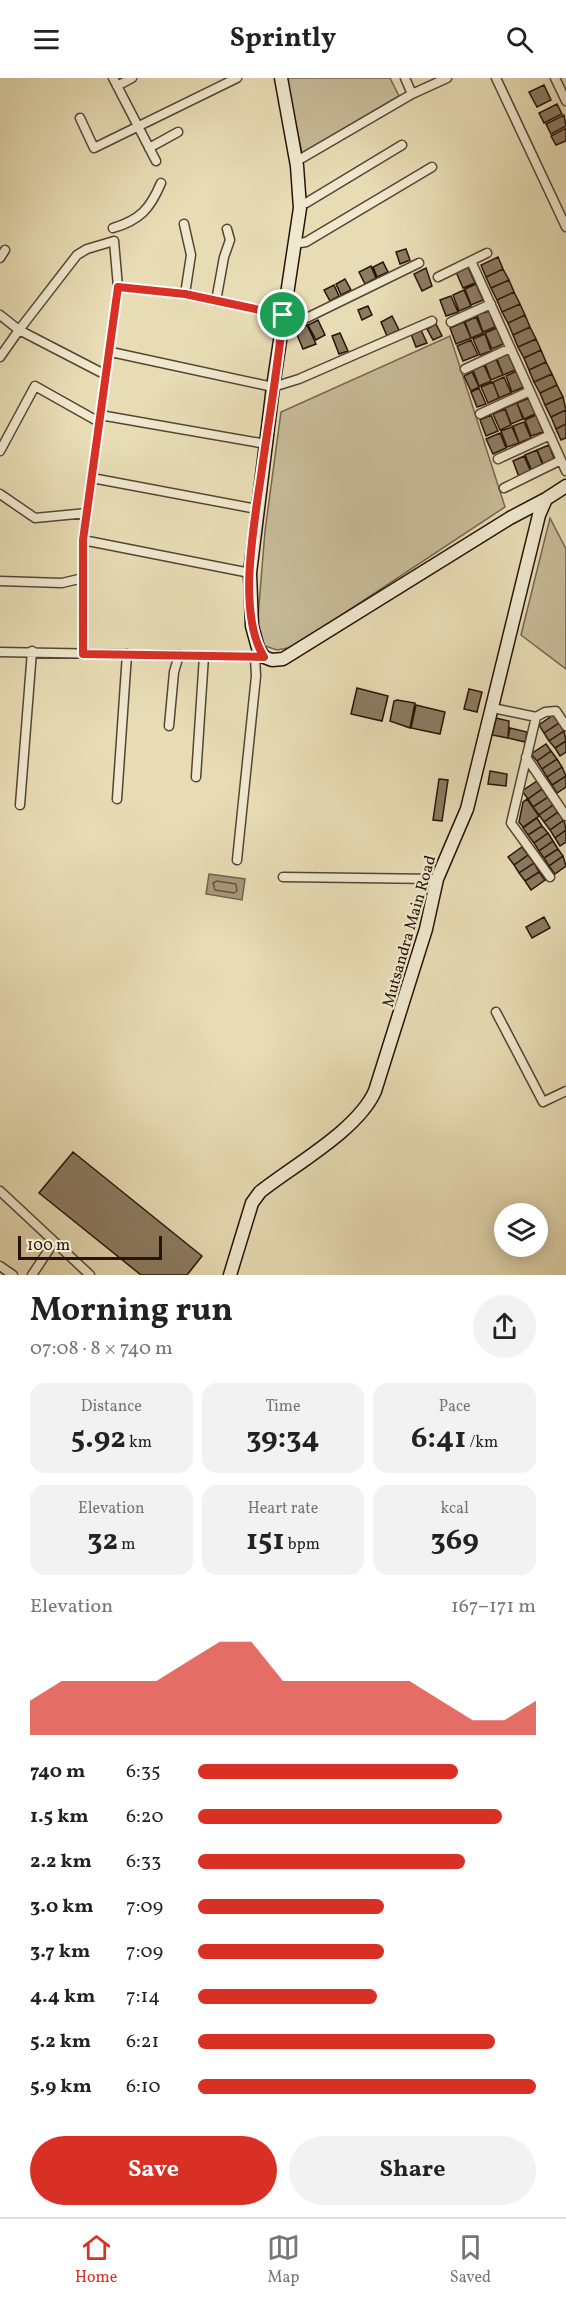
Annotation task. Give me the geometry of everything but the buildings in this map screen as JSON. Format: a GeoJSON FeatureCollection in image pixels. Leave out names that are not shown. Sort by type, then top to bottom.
{"type":"FeatureCollection","features":[{"type":"Feature","properties":{"kind":"street"},"geometry":{"type":"LineString","coordinates":[[132,78],[115,82],[156,161]]}},
{"type":"Feature","properties":{"kind":"street"},"geometry":{"type":"LineString","coordinates":[[80,118],[94,148],[237,78]]}},
{"type":"Feature","properties":{"kind":"street"},"geometry":{"type":"LineString","coordinates":[[237,860],[256,676],[260,657],[252,626],[249,573],[300,205],[297,161],[281,78]]}},
{"type":"Feature","properties":{"kind":"street"},"geometry":{"type":"LineString","coordinates":[[405,78],[412,94]]}},
{"type":"Feature","properties":{"kind":"street"},"geometry":{"type":"LineString","coordinates":[[297,161],[412,94],[447,78]]}},
{"type":"Feature","properties":{"kind":"street"},"geometry":{"type":"LineString","coordinates":[[496,78],[566,227]]}},
{"type":"Feature","properties":{"kind":"street"},"geometry":{"type":"LineString","coordinates":[[555,78],[566,101]]}},
{"type":"Feature","properties":{"kind":"street"},"geometry":{"type":"LineString","coordinates":[[149,148],[178,132]]}},
{"type":"Feature","properties":{"kind":"street"},"geometry":{"type":"LineString","coordinates":[[300,205],[402,145]]}},
{"type":"Feature","properties":{"kind":"street"},"geometry":{"type":"LineString","coordinates":[[294,244],[306,242],[432,167]]}},
{"type":"Feature","properties":{"kind":"street"},"geometry":{"type":"LineString","coordinates":[[113,228],[132,222],[144,212],[155,198],[161,183]]}},
{"type":"Feature","properties":{"kind":"street"},"geometry":{"type":"LineString","coordinates":[[184,224],[191,255],[185,294]]}},
{"type":"Feature","properties":{"kind":"street"},"geometry":{"type":"LineString","coordinates":[[216,301],[224,256],[230,240],[227,229]]}},
{"type":"Feature","properties":{"kind":"street"},"geometry":{"type":"LineString","coordinates":[[0,357],[77,255],[87,249],[114,241],[118,287],[111,352],[99,418],[83,540],[83,654]]}},
{"type":"Feature","properties":{"kind":"street"},"geometry":{"type":"LineString","coordinates":[[438,277],[487,253]]}},
{"type":"Feature","properties":{"kind":"street"},"geometry":{"type":"LineString","coordinates":[[471,261],[566,471]]}},
{"type":"Feature","properties":{"kind":"street"},"geometry":{"type":"LineString","coordinates":[[282,330],[419,263]]}},
{"type":"Feature","properties":{"kind":"street"},"geometry":{"type":"LineString","coordinates":[[118,287],[185,294],[283,315]]}},
{"type":"Feature","properties":{"kind":"street"},"geometry":{"type":"LineString","coordinates":[[451,322],[491,304]]}},
{"type":"Feature","properties":{"kind":"street"},"geometry":{"type":"LineString","coordinates":[[0,315],[19,330],[106,375]]}},
{"type":"Feature","properties":{"kind":"street"},"geometry":{"type":"LineString","coordinates":[[111,352],[273,387],[432,321]]}},
{"type":"Feature","properties":{"kind":"street"},"geometry":{"type":"LineString","coordinates":[[465,369],[510,348]]}},
{"type":"Feature","properties":{"kind":"street"},"geometry":{"type":"LineString","coordinates":[[0,451],[35,386],[99,418],[266,444]]}},
{"type":"Feature","properties":{"kind":"street"},"geometry":{"type":"LineString","coordinates":[[480,414],[530,391]]}},
{"type":"Feature","properties":{"kind":"street"},"geometry":{"type":"LineString","coordinates":[[498,459],[550,435]]}},
{"type":"Feature","properties":{"kind":"street"},"geometry":{"type":"LineString","coordinates":[[504,488],[561,460]]}},
{"type":"Feature","properties":{"kind":"street"},"geometry":{"type":"LineString","coordinates":[[92,478],[257,509]]}},
{"type":"Feature","properties":{"kind":"street"},"geometry":{"type":"LineString","coordinates":[[0,652],[283,659],[510,518],[566,486]]}},
{"type":"Feature","properties":{"kind":"street"},"geometry":{"type":"LineString","coordinates":[[0,494],[34,518],[87,513]]}},
{"type":"Feature","properties":{"kind":"street","name":"Mutsandra Main Road"},"geometry":{"type":"LineString","coordinates":[[230,1275],[252,1203],[260,1192],[349,1125],[370,1103],[382,1076],[426,928],[436,879],[466,809],[493,708],[539,515],[546,499]]}},
{"type":"Feature","properties":{"kind":"street"},"geometry":{"type":"LineString","coordinates":[[83,540],[249,573]]}},
{"type":"Feature","properties":{"kind":"street"},"geometry":{"type":"LineString","coordinates":[[0,581],[62,583],[83,578]]}},
{"type":"Feature","properties":{"kind":"street"},"geometry":{"type":"LineString","coordinates":[[20,805],[32,651]]}},
{"type":"Feature","properties":{"kind":"street"},"geometry":{"type":"LineString","coordinates":[[117,799],[127,654]]}},
{"type":"Feature","properties":{"kind":"street"},"geometry":{"type":"LineString","coordinates":[[170,726],[174,672],[179,655]]}},
{"type":"Feature","properties":{"kind":"street"},"geometry":{"type":"LineString","coordinates":[[196,777],[204,656]]}},
{"type":"Feature","properties":{"kind":"street"},"geometry":{"type":"LineString","coordinates":[[493,708],[536,717],[545,712],[556,711],[566,726]]}},
{"type":"Feature","properties":{"kind":"street"},"geometry":{"type":"LineString","coordinates":[[536,717],[512,823],[550,877]]}},
{"type":"Feature","properties":{"kind":"street"},"geometry":{"type":"LineString","coordinates":[[526,757],[566,816]]}},
{"type":"Feature","properties":{"kind":"street"},"geometry":{"type":"LineString","coordinates":[[284,877],[436,879]]}},
{"type":"Feature","properties":{"kind":"street"},"geometry":{"type":"LineString","coordinates":[[496,1012],[543,1102],[566,1091]]}},
{"type":"Feature","properties":{"kind":"street"},"geometry":{"type":"LineString","coordinates":[[0,1191],[90,1275]]}},
{"type":"Feature","properties":{"kind":"street"},"geometry":{"type":"LineString","coordinates":[[32,1275],[54,1242]]}},
{"type":"Feature","properties":{"kind":"street"},"geometry":{"type":"LineString","coordinates":[[0,1266],[13,1275]]}},
{"type":"Feature","properties":{"kind":"shaded area"},"geometry":{"type":"Polygon","coordinates":[[[286,78],[390,78],[399,96],[302,153],[286,78]]]}},
{"type":"Feature","properties":{"kind":"shaded area"},"geometry":{"type":"Polygon","coordinates":[[[450,336],[505,507],[293,647],[277,650],[265,646],[257,629],[265,531],[281,412],[450,336]]]}},
{"type":"Feature","properties":{"kind":"shaded area"},"geometry":{"type":"Polygon","coordinates":[[[550,518],[566,549],[566,669],[521,635],[550,518]]]}},
{"type":"Feature","properties":{"kind":"water"},"geometry":{"type":"Polygon","coordinates":[[[209,874],[245,879],[242,900],[206,894],[209,874]]]}},
{"type":"Feature","properties":{"kind":"route"},"geometry":{"type":"LineString","coordinates":[[118,287],[185,294],[283,315],[249,573],[252,626],[258,648],[264,657],[83,654],[83,540],[111,352],[118,287]]}}]}
